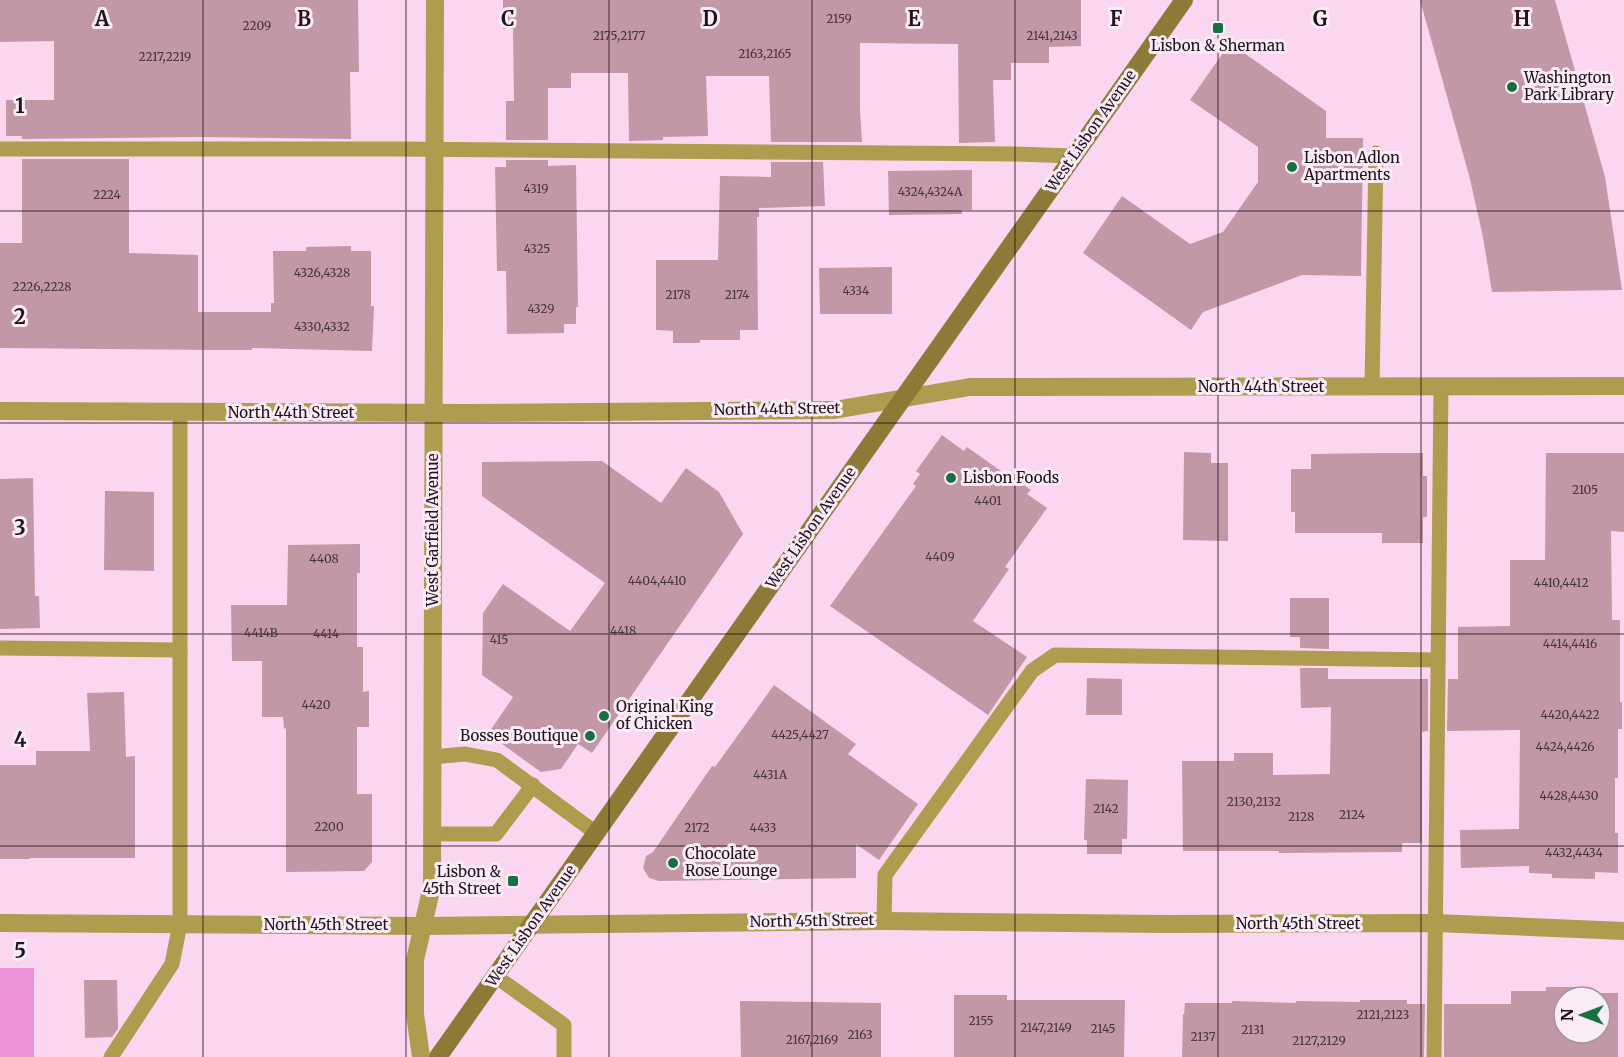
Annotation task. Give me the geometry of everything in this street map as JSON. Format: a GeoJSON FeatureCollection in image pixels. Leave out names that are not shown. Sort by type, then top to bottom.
{"type":"FeatureCollection","features":[{"type":"Feature","properties":{"kind":"main road","name":"West Lisbon Avenue"},"geometry":{"type":"LineString","coordinates":[[438,1057],[1184,0]]}},
{"type":"Feature","properties":{"kind":"street","name":"West Garfield Avenue"},"geometry":{"type":"LineString","coordinates":[[421,1057],[415,1014],[415,960],[432,886],[435,0]]}},
{"type":"Feature","properties":{"kind":"street","name":"North 44th Street"},"geometry":{"type":"LineString","coordinates":[[0,411],[434,413],[834,410],[970,387],[1624,386]]}},
{"type":"Feature","properties":{"kind":"street","name":"North 45th Street"},"geometry":{"type":"LineString","coordinates":[[0,923],[423,926],[884,921],[1168,924],[1436,923],[1624,931]]}},
{"type":"Feature","properties":{"kind":"lane"},"geometry":{"type":"LineString","coordinates":[[0,149],[435,149],[1073,156]]}},
{"type":"Feature","properties":{"kind":"lane"},"geometry":{"type":"LineString","coordinates":[[1372,387],[1376,153]]}},
{"type":"Feature","properties":{"kind":"lane"},"geometry":{"type":"LineString","coordinates":[[1434,1057],[1441,386]]}},
{"type":"Feature","properties":{"kind":"lane"},"geometry":{"type":"LineString","coordinates":[[111,1057],[172,964],[180,924],[180,412]]}},
{"type":"Feature","properties":{"kind":"lane"},"geometry":{"type":"LineString","coordinates":[[0,648],[180,650]]}},
{"type":"Feature","properties":{"kind":"lane"},"geometry":{"type":"LineString","coordinates":[[884,921],[885,874],[1032,670],[1055,655],[1438,660]]}},
{"type":"Feature","properties":{"kind":"lane"},"geometry":{"type":"LineString","coordinates":[[432,757],[465,754],[497,760],[596,833]]}},
{"type":"Feature","properties":{"kind":"lane"},"geometry":{"type":"LineString","coordinates":[[432,834],[496,834],[533,785]]}},
{"type":"Feature","properties":{"kind":"lane"},"geometry":{"type":"LineString","coordinates":[[495,976],[564,1025],[564,1057]]}},
{"type":"Feature","properties":{"kind":"shaded area"},"geometry":{"type":"Polygon","coordinates":[[[0,968],[34,968],[34,1057],[0,1057],[0,968]]]}},
{"type":"Feature","properties":{"kind":"building"},"geometry":{"type":"Polygon","coordinates":[[[0,0],[358,0],[359,72],[350,72],[351,139],[200,137],[22,139],[22,136],[6,136],[6,100],[54,100],[54,41],[0,42],[0,0]]]}},
{"type":"Feature","properties":{"kind":"building"},"geometry":{"type":"Polygon","coordinates":[[[503,0],[1081,0],[1081,46],[1049,47],[1049,63],[1011,63],[1011,80],[993,80],[995,142],[959,143],[958,44],[860,43],[862,142],[771,142],[769,76],[706,76],[708,136],[663,137],[663,140],[629,141],[628,73],[571,73],[571,88],[548,88],[548,140],[506,140],[506,101],[514,101],[513,29],[503,29],[503,0]]]}},
{"type":"Feature","properties":{"kind":"building","name":"Washington Park Library"},"geometry":{"type":"Polygon","coordinates":[[[1420,0],[1555,0],[1605,177],[1622,290],[1492,292],[1469,175],[1420,0]]]}},
{"type":"Feature","properties":{"kind":"building","name":"Lisbon Adlon Apartments"},"geometry":{"type":"Polygon","coordinates":[[[1230,43],[1326,111],[1326,138],[1363,138],[1361,276],[1302,275],[1203,312],[1191,330],[1083,253],[1122,196],[1190,244],[1223,232],[1258,182],[1258,147],[1190,100],[1230,43]]]}},
{"type":"Feature","properties":{"kind":"building"},"geometry":{"type":"Polygon","coordinates":[[[22,159],[129,159],[129,253],[198,255],[198,312],[271,312],[271,303],[274,303],[273,251],[306,251],[306,247],[351,246],[351,251],[371,251],[371,306],[374,306],[372,351],[252,348],[252,350],[217,350],[0,348],[0,243],[22,243],[22,159]]]}},
{"type":"Feature","properties":{"kind":"building"},"geometry":{"type":"Polygon","coordinates":[[[506,160],[548,160],[548,166],[576,165],[578,307],[576,307],[576,324],[564,324],[564,333],[507,334],[506,271],[497,271],[495,167],[506,167],[506,160]]]}},
{"type":"Feature","properties":{"kind":"building"},"geometry":{"type":"Polygon","coordinates":[[[771,162],[823,162],[825,206],[759,208],[759,217],[757,217],[758,330],[740,330],[740,340],[673,343],[673,331],[656,330],[656,260],[718,260],[720,176],[771,177],[771,162]]]}},
{"type":"Feature","properties":{"kind":"building"},"geometry":{"type":"Polygon","coordinates":[[[972,170],[972,210],[962,210],[962,214],[889,215],[888,171],[972,170]]]}},
{"type":"Feature","properties":{"kind":"building"},"geometry":{"type":"Polygon","coordinates":[[[892,267],[892,314],[820,314],[819,268],[892,267]]]}},
{"type":"Feature","properties":{"kind":"building"},"geometry":{"type":"Polygon","coordinates":[[[942,435],[964,451],[967,447],[1005,474],[1006,472],[1031,490],[1027,494],[1047,508],[1005,567],[1009,569],[973,621],[1027,657],[988,715],[830,606],[916,486],[913,484],[920,474],[916,471],[942,435]]]}},
{"type":"Feature","properties":{"kind":"building"},"geometry":{"type":"Polygon","coordinates":[[[1184,452],[1211,453],[1211,463],[1228,463],[1228,541],[1183,540],[1184,452]]]}},
{"type":"Feature","properties":{"kind":"building"},"geometry":{"type":"Polygon","coordinates":[[[1423,453],[1423,476],[1427,476],[1427,517],[1423,517],[1423,543],[1382,543],[1382,533],[1295,533],[1295,512],[1291,512],[1291,469],[1311,469],[1311,454],[1423,453]]]}},
{"type":"Feature","properties":{"kind":"building"},"geometry":{"type":"Polygon","coordinates":[[[1546,453],[1624,453],[1624,532],[1611,531],[1612,620],[1620,620],[1620,702],[1622,702],[1622,729],[1618,729],[1618,778],[1615,778],[1618,873],[1595,872],[1595,879],[1552,878],[1552,874],[1529,873],[1529,866],[1461,868],[1460,830],[1519,829],[1520,730],[1447,731],[1448,679],[1458,679],[1458,627],[1510,626],[1510,560],[1545,560],[1546,453]]]}},
{"type":"Feature","properties":{"kind":"building"},"geometry":{"type":"Polygon","coordinates":[[[602,461],[661,503],[686,468],[719,492],[743,534],[592,753],[578,744],[561,769],[541,772],[488,734],[513,697],[482,675],[483,613],[503,584],[570,631],[605,583],[482,496],[482,462],[602,461]]]}},
{"type":"Feature","properties":{"kind":"building"},"geometry":{"type":"Polygon","coordinates":[[[33,478],[35,596],[39,596],[40,628],[0,629],[0,479],[33,478]]]}},
{"type":"Feature","properties":{"kind":"building"},"geometry":{"type":"Polygon","coordinates":[[[105,491],[154,492],[154,571],[104,570],[105,491]]]}},
{"type":"Feature","properties":{"kind":"building"},"geometry":{"type":"Polygon","coordinates":[[[360,544],[360,573],[357,573],[357,647],[363,647],[363,692],[369,691],[369,727],[357,727],[357,794],[372,794],[372,862],[364,871],[286,872],[286,728],[284,729],[283,717],[262,717],[262,661],[232,661],[231,605],[287,605],[288,545],[360,544]]]}},
{"type":"Feature","properties":{"kind":"building"},"geometry":{"type":"Polygon","coordinates":[[[1290,598],[1329,598],[1329,649],[1300,648],[1300,637],[1290,637],[1290,598]]]}},
{"type":"Feature","properties":{"kind":"building"},"geometry":{"type":"Polygon","coordinates":[[[1300,668],[1328,668],[1328,679],[1428,679],[1428,731],[1422,732],[1422,843],[1402,843],[1402,852],[1183,851],[1182,761],[1234,761],[1234,753],[1273,753],[1273,775],[1330,774],[1331,707],[1301,708],[1300,668]]]}},
{"type":"Feature","properties":{"kind":"building"},"geometry":{"type":"Polygon","coordinates":[[[1087,678],[1122,679],[1122,715],[1086,715],[1087,678]]]}},
{"type":"Feature","properties":{"kind":"building"},"geometry":{"type":"Polygon","coordinates":[[[774,685],[856,744],[848,754],[918,804],[879,860],[856,844],[856,878],[659,881],[649,878],[643,868],[646,856],[653,852],[712,766],[715,767],[774,685]]]}},
{"type":"Feature","properties":{"kind":"building"},"geometry":{"type":"Polygon","coordinates":[[[124,692],[126,757],[135,756],[135,858],[0,859],[0,765],[36,765],[36,751],[90,751],[87,693],[124,692]]]}},
{"type":"Feature","properties":{"kind":"building"},"geometry":{"type":"Polygon","coordinates":[[[1086,779],[1128,780],[1127,839],[1122,839],[1122,854],[1087,854],[1087,840],[1084,840],[1086,779]]]}},
{"type":"Feature","properties":{"kind":"building"},"geometry":{"type":"Polygon","coordinates":[[[84,980],[117,980],[118,1029],[112,1037],[85,1038],[84,980]]]}},
{"type":"Feature","properties":{"kind":"building"},"geometry":{"type":"Polygon","coordinates":[[[1546,987],[1552,987],[1552,1045],[1612,1045],[1612,993],[1618,993],[1618,1057],[1444,1057],[1444,1004],[1511,1004],[1511,991],[1546,991],[1546,987]]]}},
{"type":"Feature","properties":{"kind":"building"},"geometry":{"type":"Polygon","coordinates":[[[954,995],[1007,995],[1007,1000],[1125,1000],[1124,1057],[954,1057],[954,995]]]}},
{"type":"Feature","properties":{"kind":"building"},"geometry":{"type":"Polygon","coordinates":[[[1360,1000],[1407,1000],[1407,1004],[1425,1004],[1424,1057],[1182,1057],[1185,1003],[1360,1002],[1360,1000]]]}},
{"type":"Feature","properties":{"kind":"building"},"geometry":{"type":"Polygon","coordinates":[[[740,1001],[881,1003],[881,1057],[741,1057],[740,1001]]]}},
{"type":"Feature","properties":{"kind":"place","name":"Lisbon & Sherman"},"geometry":{"type":"Point","coordinates":[1218,28]}},
{"type":"Feature","properties":{"kind":"place","name":"Washington Park Library"},"geometry":{"type":"Point","coordinates":[1512,87]}},
{"type":"Feature","properties":{"kind":"place","name":"Lisbon Adlon Apartments"},"geometry":{"type":"Point","coordinates":[1292,167]}},
{"type":"Feature","properties":{"kind":"place","name":"Lisbon Foods"},"geometry":{"type":"Point","coordinates":[951,478]}},
{"type":"Feature","properties":{"kind":"place","name":"Original King of Chicken"},"geometry":{"type":"Point","coordinates":[604,716]}},
{"type":"Feature","properties":{"kind":"place","name":"Bosses Boutique"},"geometry":{"type":"Point","coordinates":[590,736]}},
{"type":"Feature","properties":{"kind":"place","name":"Chocolate Rose Lounge"},"geometry":{"type":"Point","coordinates":[673,863]}},
{"type":"Feature","properties":{"kind":"place","name":"Lisbon & 45th Street"},"geometry":{"type":"Point","coordinates":[513,881]}}]}
